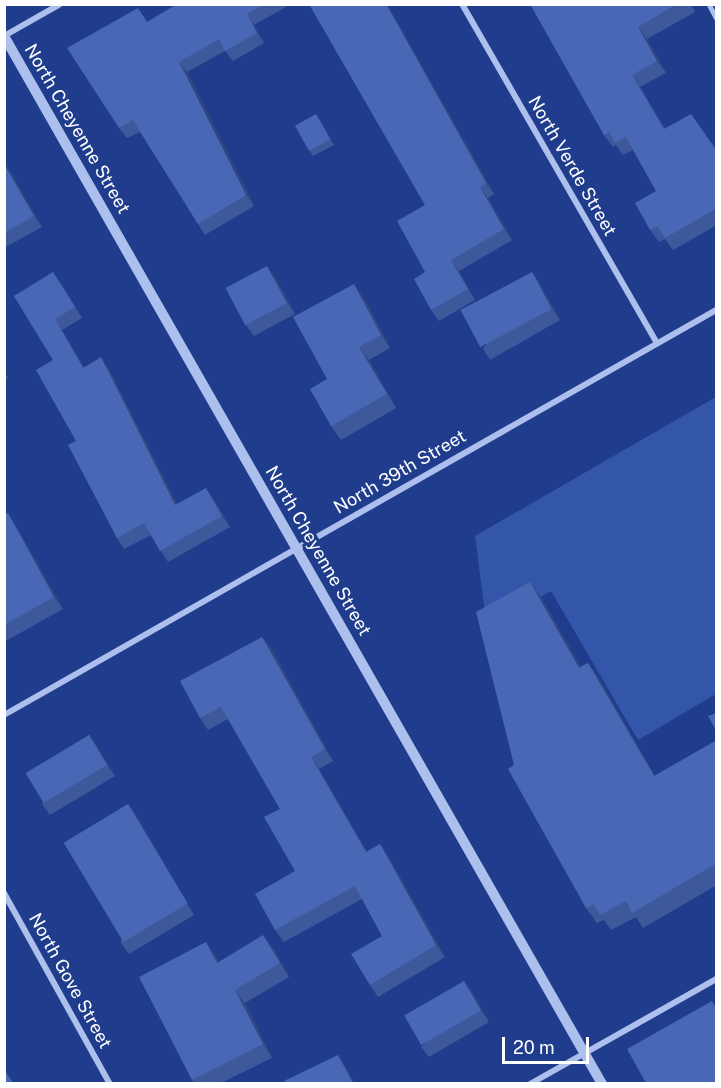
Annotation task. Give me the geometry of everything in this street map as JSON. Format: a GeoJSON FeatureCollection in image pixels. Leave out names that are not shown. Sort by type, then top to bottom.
{"type":"FeatureCollection","features":[{"type":"Feature","properties":{"kind":"street"},"geometry":{"type":"LineString","coordinates":[[4,36],[60,4]]}},
{"type":"Feature","properties":{"kind":"street","name":"North Verde Street"},"geometry":{"type":"LineString","coordinates":[[462,4],[657,343]]}},
{"type":"Feature","properties":{"kind":"street","name":"North Cheyenne Street"},"geometry":{"type":"LineString","coordinates":[[4,36],[602,1083]]}},
{"type":"Feature","properties":{"kind":"street","name":"North 39th Street"},"geometry":{"type":"LineString","coordinates":[[4,715],[717,310]]}},
{"type":"Feature","properties":{"kind":"street","name":"North Gove Street"},"geometry":{"type":"LineString","coordinates":[[4,893],[110,1083]]}},
{"type":"Feature","properties":{"kind":"street"},"geometry":{"type":"LineString","coordinates":[[530,1083],[717,979]]}},
{"type":"Feature","properties":{"kind":"lane"},"geometry":{"type":"LineString","coordinates":[[709,4],[717,17]]}},
{"type":"Feature","properties":{"kind":"shaded area"},"geometry":{"type":"Polygon","coordinates":[[[716,397],[716,694],[638,740],[551,591],[487,628],[475,536],[716,397]]]}},
{"type":"Feature","properties":{"kind":"building"},"geometry":{"type":"Polygon","coordinates":[[[177,4],[264,4],[247,14],[257,33],[225,51],[219,39],[179,62],[246,195],[198,224],[133,120],[119,128],[67,48],[138,8],[147,22],[177,4]]]}},
{"type":"Feature","properties":{"kind":"building"},"geometry":{"type":"Polygon","coordinates":[[[309,4],[386,4],[486,183],[480,187],[504,229],[451,260],[468,289],[431,310],[414,279],[425,272],[397,221],[425,205],[309,4]]]}},
{"type":"Feature","properties":{"kind":"building"},"geometry":{"type":"Polygon","coordinates":[[[530,4],[677,4],[638,27],[657,61],[632,75],[664,129],[691,114],[717,151],[717,208],[665,238],[658,226],[650,230],[635,203],[656,191],[626,137],[615,143],[609,132],[604,135],[530,4]]]}},
{"type":"Feature","properties":{"kind":"building"},"geometry":{"type":"Polygon","coordinates":[[[316,114],[330,139],[309,151],[295,126],[316,114]]]}},
{"type":"Feature","properties":{"kind":"building"},"geometry":{"type":"Polygon","coordinates":[[[4,164],[34,216],[4,233],[4,164]]]}},
{"type":"Feature","properties":{"kind":"building"},"geometry":{"type":"Polygon","coordinates":[[[267,266],[287,303],[245,325],[226,288],[267,266]]]}},
{"type":"Feature","properties":{"kind":"building"},"geometry":{"type":"Polygon","coordinates":[[[53,272],[75,307],[55,319],[83,368],[101,357],[175,505],[206,488],[222,516],[160,551],[144,523],[117,538],[68,445],[76,441],[36,370],[53,360],[14,296],[53,272]]]}},
{"type":"Feature","properties":{"kind":"building"},"geometry":{"type":"Polygon","coordinates":[[[532,272],[552,309],[480,347],[460,310],[532,272]]]}},
{"type":"Feature","properties":{"kind":"building"},"geometry":{"type":"Polygon","coordinates":[[[354,284],[381,335],[359,347],[387,394],[331,426],[310,389],[327,379],[293,317],[354,284]]]}},
{"type":"Feature","properties":{"kind":"building"},"geometry":{"type":"Polygon","coordinates":[[[8,513],[54,597],[4,625],[4,515],[8,513]]]}},
{"type":"Feature","properties":{"kind":"building"},"geometry":{"type":"Polygon","coordinates":[[[530,582],[579,668],[588,663],[654,776],[717,740],[717,863],[632,913],[626,901],[600,915],[594,904],[586,908],[508,769],[514,765],[476,612],[530,582]]]}},
{"type":"Feature","properties":{"kind":"building"},"geometry":{"type":"Polygon","coordinates":[[[262,637],[325,749],[311,757],[366,852],[380,844],[436,945],[370,985],[351,954],[382,936],[355,886],[275,930],[255,894],[295,871],[264,817],[280,809],[221,707],[200,718],[180,681],[262,637]]]}},
{"type":"Feature","properties":{"kind":"building"},"geometry":{"type":"Polygon","coordinates":[[[717,713],[717,732],[708,716],[717,713]]]}},
{"type":"Feature","properties":{"kind":"building"},"geometry":{"type":"Polygon","coordinates":[[[89,735],[107,765],[44,803],[26,773],[89,735]]]}},
{"type":"Feature","properties":{"kind":"building"},"geometry":{"type":"Polygon","coordinates":[[[128,804],[188,903],[123,942],[64,843],[128,804]]]}},
{"type":"Feature","properties":{"kind":"building"},"geometry":{"type":"Polygon","coordinates":[[[263,935],[280,963],[235,990],[263,1044],[192,1080],[139,977],[206,942],[217,963],[263,935]]]}},
{"type":"Feature","properties":{"kind":"building"},"geometry":{"type":"Polygon","coordinates":[[[464,981],[481,1010],[421,1045],[404,1016],[464,981]]]}},
{"type":"Feature","properties":{"kind":"building"},"geometry":{"type":"Polygon","coordinates":[[[712,1001],[717,1010],[717,1083],[646,1083],[627,1049],[712,1001]]]}},
{"type":"Feature","properties":{"kind":"building"},"geometry":{"type":"Polygon","coordinates":[[[338,1055],[353,1083],[285,1083],[284,1081],[338,1055]]]}},
{"type":"Feature","properties":{"kind":"building"},"geometry":{"type":"Polygon","coordinates":[[[4,1069],[13,1083],[4,1083],[4,1069]]]}}]}
